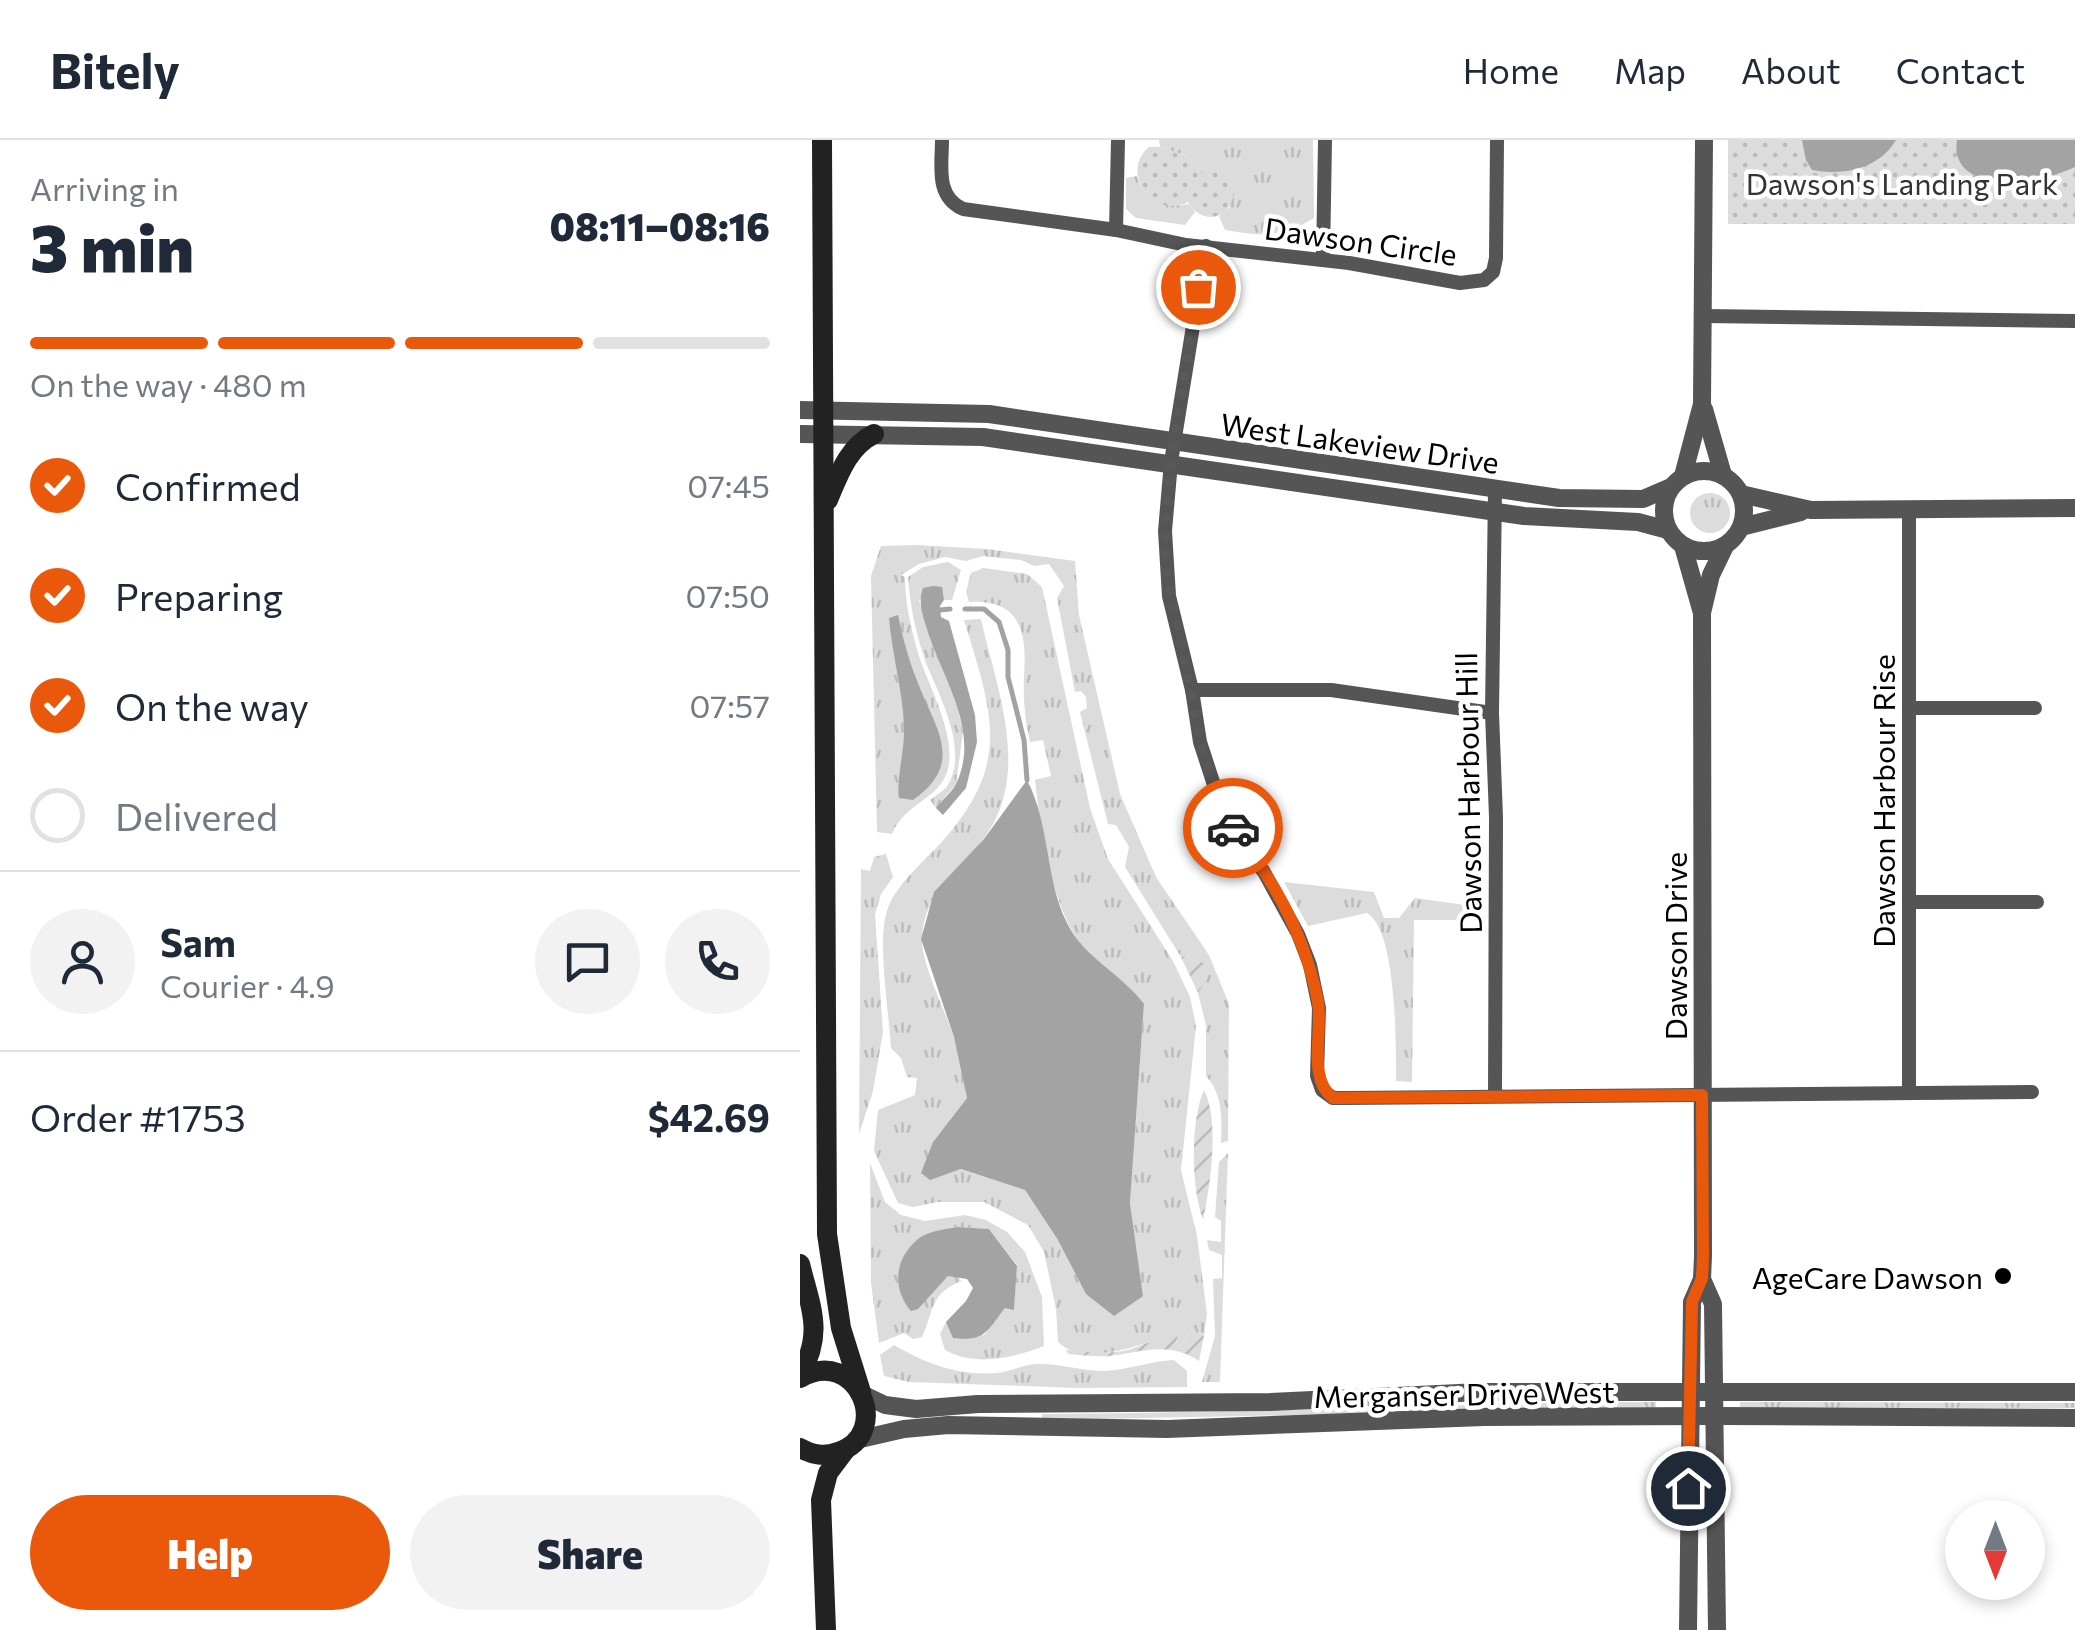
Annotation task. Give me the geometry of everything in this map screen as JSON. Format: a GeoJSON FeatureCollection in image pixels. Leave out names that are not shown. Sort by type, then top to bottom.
{"type":"FeatureCollection","features":[{"type":"Feature","properties":{"kind":"main road"},"geometry":{"type":"LineString","coordinates":[[822,140],[827,1234],[841,1328],[866,1418],[828,1474],[821,1500],[826,1630]]}},
{"type":"Feature","properties":{"kind":"main road"},"geometry":{"type":"LineString","coordinates":[[824,511],[846,460],[874,434]]}},
{"type":"Feature","properties":{"kind":"main road"},"geometry":{"type":"LineString","coordinates":[[800,1264],[816,1328],[812,1350],[800,1376]]}},
{"type":"Feature","properties":{"kind":"main road"},"geometry":{"type":"LineString","coordinates":[[800,1376],[816,1371],[836,1372],[846,1376],[861,1393]]}},
{"type":"Feature","properties":{"kind":"main road"},"geometry":{"type":"LineString","coordinates":[[800,1448],[821,1455],[851,1445]]}},
{"type":"Feature","properties":{"kind":"street","name":"Dawson Circle"},"geometry":{"type":"LineString","coordinates":[[942,140],[943,190],[955,206],[976,213],[1116,230],[1460,283],[1484,280],[1493,272],[1496,140]]}},
{"type":"Feature","properties":{"kind":"street"},"geometry":{"type":"LineString","coordinates":[[1116,230],[1118,140]]}},
{"type":"Feature","properties":{"kind":"street"},"geometry":{"type":"LineString","coordinates":[[1323,260],[1325,140]]}},
{"type":"Feature","properties":{"kind":"street"},"geometry":{"type":"LineString","coordinates":[[1704,140],[1702,404],[1677,482],[1663,508],[1668,530],[1683,546],[1704,552],[1725,546],[1741,528],[1741,494]]}},
{"type":"Feature","properties":{"kind":"street"},"geometry":{"type":"LineString","coordinates":[[1206,246],[1171,462],[1166,568],[1200,742],[1216,791],[1236,835],[1285,905],[1310,965],[1319,1008],[1317,1076],[1322,1090],[1333,1098],[2032,1092]]}},
{"type":"Feature","properties":{"kind":"street"},"geometry":{"type":"LineString","coordinates":[[1704,316],[2075,320]]}},
{"type":"Feature","properties":{"kind":"street"},"geometry":{"type":"LineString","coordinates":[[1702,404],[1723,475],[1741,494],[1812,510],[2075,508]]}},
{"type":"Feature","properties":{"kind":"street","name":"West Lakeview Drive"},"geometry":{"type":"LineString","coordinates":[[800,410],[989,414],[1496,490],[1632,500],[1655,496],[1677,482]]}},
{"type":"Feature","properties":{"kind":"street","name":"West Lakeview Drive"},"geometry":{"type":"LineString","coordinates":[[800,434],[983,437],[1493,511],[1555,519],[1638,522],[1668,530]]}},
{"type":"Feature","properties":{"kind":"street"},"geometry":{"type":"LineString","coordinates":[[1677,482],[1701,470],[1723,475]]}},
{"type":"Feature","properties":{"kind":"street","name":"Dawson Harbour Hill"},"geometry":{"type":"LineString","coordinates":[[1495,1096],[1496,818],[1492,713],[1496,490]]}},
{"type":"Feature","properties":{"kind":"street","name":"Dawson Harbour Rise"},"geometry":{"type":"LineString","coordinates":[[1909,509],[1910,1092]]}},
{"type":"Feature","properties":{"kind":"street"},"geometry":{"type":"LineString","coordinates":[[1741,528],[1812,510]]}},
{"type":"Feature","properties":{"kind":"street","name":"Dawson Drive"},"geometry":{"type":"LineString","coordinates":[[1683,546],[1702,613]]}},
{"type":"Feature","properties":{"kind":"street","name":"Dawson Drive"},"geometry":{"type":"LineString","coordinates":[[1717,1630],[1712,1304],[1702,1278],[1702,613],[1725,546]]}},
{"type":"Feature","properties":{"kind":"street"},"geometry":{"type":"LineString","coordinates":[[1192,690],[1331,690],[1492,713]]}},
{"type":"Feature","properties":{"kind":"street"},"geometry":{"type":"LineString","coordinates":[[1910,708],[2035,708]]}},
{"type":"Feature","properties":{"kind":"street"},"geometry":{"type":"LineString","coordinates":[[1910,902],[2037,902]]}},
{"type":"Feature","properties":{"kind":"street","name":"Dawson Drive"},"geometry":{"type":"LineString","coordinates":[[1688,1630],[1688,1392],[1692,1302],[1702,1278]]}},
{"type":"Feature","properties":{"kind":"street","name":"Merganser Drive West"},"geometry":{"type":"LineString","coordinates":[[861,1393],[885,1405],[916,1409],[978,1404],[1270,1402],[1480,1392],[2075,1392]]}},
{"type":"Feature","properties":{"kind":"street","name":"Merganser Drive West"},"geometry":{"type":"LineString","coordinates":[[851,1445],[904,1429],[948,1425],[1167,1428],[1484,1417],[2075,1418]]}},
{"type":"Feature","properties":{"kind":"street"},"geometry":{"type":"LineString","coordinates":[[1688,1559],[1716,1560]]}},
{"type":"Feature","properties":{"kind":"green space"},"geometry":{"type":"Polygon","coordinates":[[[1159,140],[1313,140],[1314,218],[1291,230],[1271,234],[1225,230],[1219,216],[1230,207],[1199,174],[1189,157],[1160,147],[1159,140]]]}},
{"type":"Feature","properties":{"kind":"green space","name":"Dawson's Landing Park"},"geometry":{"type":"Polygon","coordinates":[[[1728,140],[2075,140],[2075,224],[1728,224],[1728,140]]]}},
{"type":"Feature","properties":{"kind":"green space"},"geometry":{"type":"Polygon","coordinates":[[[1149,147],[1189,157],[1199,174],[1212,171],[1224,175],[1234,192],[1228,209],[1208,217],[1188,202],[1164,205],[1153,199],[1139,181],[1138,169],[1140,158],[1149,147]]]}},
{"type":"Feature","properties":{"kind":"green space"},"geometry":{"type":"Polygon","coordinates":[[[1137,176],[1145,191],[1157,201],[1189,204],[1195,212],[1185,225],[1136,218],[1126,209],[1126,178],[1137,176]]]}},
{"type":"Feature","properties":{"kind":"green space"},"geometry":{"type":"Polygon","coordinates":[[[1710,493],[1724,499],[1730,513],[1724,527],[1710,533],[1696,527],[1690,513],[1696,499],[1710,493]]]}},
{"type":"Feature","properties":{"kind":"green space"},"geometry":{"type":"Polygon","coordinates":[[[881,546],[987,549],[1075,561],[1079,615],[1120,794],[1156,877],[1209,955],[1229,1004],[1228,1141],[1221,1143],[1218,1099],[1206,1076],[1206,1025],[1198,993],[1205,983],[1191,955],[1181,957],[1125,867],[1129,847],[1116,825],[1108,824],[1080,712],[1087,708],[1086,697],[1081,691],[1075,692],[1057,598],[1064,586],[1049,564],[1034,566],[1021,560],[983,556],[966,561],[945,557],[919,564],[901,575],[905,577],[918,653],[947,733],[949,765],[939,787],[903,816],[892,834],[877,832],[871,576],[881,546]]]}},
{"type":"Feature","properties":{"kind":"green space"},"geometry":{"type":"Polygon","coordinates":[[[948,562],[961,570],[952,600],[944,600],[941,587],[919,600],[956,700],[963,732],[956,784],[936,808],[930,800],[947,787],[954,771],[954,739],[919,642],[908,577],[923,567],[948,562]]]}},
{"type":"Feature","properties":{"kind":"green space"},"geometry":{"type":"Polygon","coordinates":[[[983,568],[1027,574],[1042,587],[1090,808],[1108,859],[1173,961],[1190,997],[1196,1026],[1181,1170],[1197,1236],[1207,1314],[1204,1336],[1191,1330],[1181,1346],[1176,1345],[1178,1336],[1085,1354],[1058,1342],[1056,1309],[1044,1252],[1028,1225],[984,1202],[938,1202],[913,1207],[898,1203],[874,1151],[878,1110],[915,1095],[917,1078],[907,1077],[901,1058],[891,1048],[884,924],[896,893],[963,816],[987,763],[988,712],[964,620],[981,619],[1007,732],[1006,789],[982,841],[936,894],[925,920],[925,960],[954,1038],[967,1098],[933,1142],[930,1179],[961,1169],[1025,1190],[1058,1240],[1143,1296],[1130,1203],[1144,1005],[1082,946],[1055,890],[1035,780],[1051,776],[1043,740],[1030,742],[1028,734],[1022,634],[1018,622],[1000,606],[969,602],[966,592],[971,573],[983,568]]]}},
{"type":"Feature","properties":{"kind":"green space"},"geometry":{"type":"Polygon","coordinates":[[[886,854],[893,877],[881,894],[875,914],[883,1032],[873,1091],[859,1134],[861,869],[870,871],[874,857],[886,854]]]}},
{"type":"Feature","properties":{"kind":"green space"},"geometry":{"type":"Polygon","coordinates":[[[1284,882],[1374,892],[1384,918],[1399,918],[1415,898],[1479,907],[1480,920],[1414,920],[1412,1082],[1396,1081],[1393,991],[1377,924],[1367,913],[1308,926],[1284,882]]]}},
{"type":"Feature","properties":{"kind":"green space"},"geometry":{"type":"Polygon","coordinates":[[[1191,955],[1206,965],[1205,983],[1198,993],[1181,957],[1191,955]]]}},
{"type":"Feature","properties":{"kind":"green space"},"geometry":{"type":"Polygon","coordinates":[[[1204,1090],[1213,1136],[1203,1220],[1194,1155],[1196,1119],[1204,1090]]]}},
{"type":"Feature","properties":{"kind":"green space"},"geometry":{"type":"Polygon","coordinates":[[[1228,1153],[1220,1382],[1202,1382],[1215,1336],[1213,1279],[1222,1278],[1222,1255],[1209,1250],[1207,1240],[1221,1242],[1221,1221],[1215,1217],[1219,1162],[1228,1153]]]}},
{"type":"Feature","properties":{"kind":"green space"},"geometry":{"type":"Polygon","coordinates":[[[870,1163],[885,1202],[901,1215],[925,1221],[965,1215],[986,1220],[1007,1232],[1025,1252],[1042,1297],[1044,1346],[994,1359],[969,1358],[945,1350],[940,1334],[946,1322],[950,1327],[984,1335],[1005,1307],[1014,1309],[1017,1265],[989,1229],[958,1227],[937,1231],[934,1290],[948,1276],[958,1276],[961,1281],[938,1297],[922,1337],[913,1339],[904,1333],[879,1343],[871,1283],[870,1163]]]}},
{"type":"Feature","properties":{"kind":"green space"},"geometry":{"type":"Polygon","coordinates":[[[1191,1330],[1204,1336],[1199,1361],[1166,1350],[1105,1356],[1068,1354],[1066,1350],[1115,1352],[1178,1335],[1176,1345],[1181,1346],[1191,1330]]]}},
{"type":"Feature","properties":{"kind":"green space"},"geometry":{"type":"Polygon","coordinates":[[[894,1345],[943,1367],[969,1373],[1002,1372],[1035,1364],[1105,1371],[1174,1360],[1187,1371],[1187,1387],[909,1382],[884,1376],[880,1355],[894,1345]]]}},
{"type":"Feature","properties":{"kind":"green space"},"geometry":{"type":"Polygon","coordinates":[[[1656,1402],[1656,1408],[1042,1420],[1042,1414],[1656,1402]]]}},
{"type":"Feature","properties":{"kind":"green space"},"geometry":{"type":"Polygon","coordinates":[[[1740,1402],[2075,1403],[2075,1408],[1740,1408],[1740,1402]]]}},
{"type":"Feature","properties":{"kind":"shaded area"},"geometry":{"type":"Polygon","coordinates":[[[1802,140],[1896,140],[1870,164],[1836,172],[1812,170],[1802,140]]]}},
{"type":"Feature","properties":{"kind":"shaded area"},"geometry":{"type":"Polygon","coordinates":[[[1957,140],[2075,140],[2075,167],[2022,180],[1982,178],[1967,171],[1958,158],[1957,140]]]}},
{"type":"Feature","properties":{"kind":"shaded area"},"geometry":{"type":"Polygon","coordinates":[[[942,587],[941,617],[949,621],[975,715],[977,742],[966,788],[943,815],[936,808],[956,784],[963,764],[964,743],[956,703],[922,612],[923,588],[942,587]]]}},
{"type":"Feature","properties":{"kind":"shaded area"},"geometry":{"type":"Polygon","coordinates":[[[898,615],[912,666],[942,744],[939,772],[913,800],[899,798],[904,727],[889,618],[898,615]]]}},
{"type":"Feature","properties":{"kind":"shaded area"},"geometry":{"type":"Polygon","coordinates":[[[1027,780],[1040,814],[1054,887],[1066,921],[1082,945],[1144,1004],[1130,1203],[1143,1296],[1114,1316],[1086,1294],[1058,1240],[1025,1190],[961,1169],[930,1180],[921,1173],[933,1142],[967,1098],[954,1037],[921,939],[934,892],[984,839],[1027,780]]]}},
{"type":"Feature","properties":{"kind":"shaded area"},"geometry":{"type":"Polygon","coordinates":[[[958,1227],[989,1229],[1017,1266],[1014,1310],[1005,1308],[989,1329],[972,1338],[953,1338],[946,1322],[973,1288],[967,1279],[948,1276],[918,1309],[911,1311],[899,1284],[900,1265],[918,1239],[958,1227]]]}},
{"type":"Feature","properties":{"kind":"waterway"},"geometry":{"type":"LineString","coordinates":[[940,610],[950,609]]}},
{"type":"Feature","properties":{"kind":"waterway"},"geometry":{"type":"LineString","coordinates":[[965,609],[984,609],[999,622],[1008,650],[1008,677],[1024,740],[1027,780]]}},
{"type":"Feature","properties":{"kind":"way so far"},"geometry":{"type":"LineString","coordinates":[[1198,287],[1171,462],[1166,568],[1200,742],[1233,828]]}},
{"type":"Feature","properties":{"kind":"place","name":"AgeCare Dawson"},"geometry":{"type":"Point","coordinates":[2003,1276]}},
{"type":"Feature","properties":{"kind":"route"},"geometry":{"type":"LineString","coordinates":[[1233,828],[1285,905],[1310,965],[1319,1008],[1317,1076],[1322,1090],[1333,1098],[1702,1095],[1703,1256],[1702,1278],[1692,1302],[1688,1488]]}}]}
